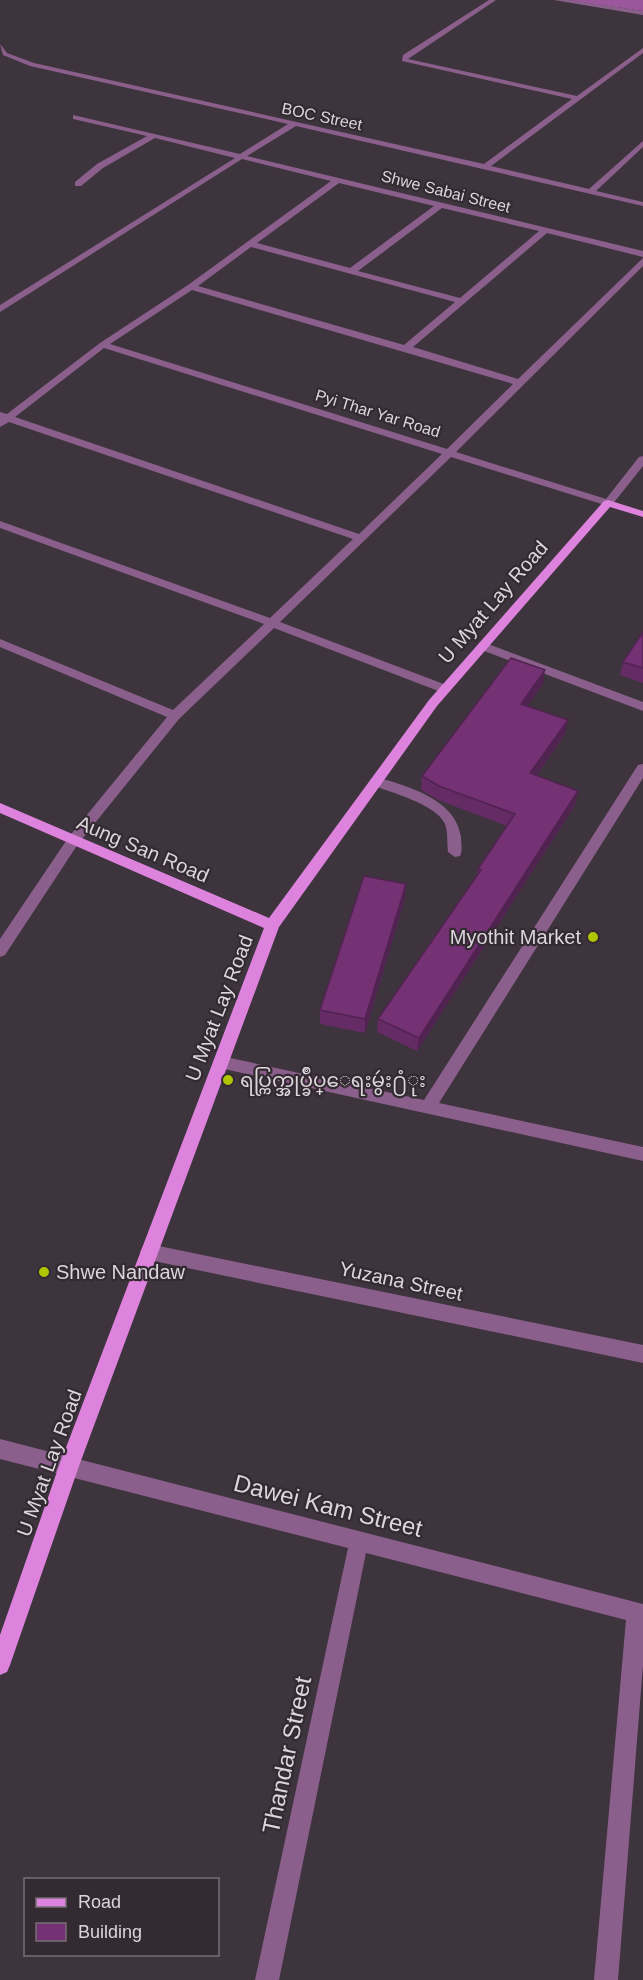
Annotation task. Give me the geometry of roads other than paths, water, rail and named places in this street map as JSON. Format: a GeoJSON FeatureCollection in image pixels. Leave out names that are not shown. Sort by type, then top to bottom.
{"type":"FeatureCollection","features":[{"type":"Feature","properties":{"kind":"main road","name":"Pyi Thar Yar Road"},"geometry":{"type":"LineString","coordinates":[[608,503],[643,514]]}},
{"type":"Feature","properties":{"kind":"main road","name":"U Myat Lay Road"},"geometry":{"type":"LineString","coordinates":[[0,1665],[69,1466],[272,925],[446,689],[608,503]]}},
{"type":"Feature","properties":{"kind":"main road","name":"Aung San Road"},"geometry":{"type":"LineString","coordinates":[[0,808],[272,925]]}},
{"type":"Feature","properties":{"kind":"street"},"geometry":{"type":"LineString","coordinates":[[492,0],[405,56],[404,60],[578,98]]}},
{"type":"Feature","properties":{"kind":"street"},"geometry":{"type":"LineString","coordinates":[[557,0],[643,13]]}},
{"type":"Feature","properties":{"kind":"street","name":"BOC Street"},"geometry":{"type":"LineString","coordinates":[[0,46],[5,54],[32,65],[643,204]]}},
{"type":"Feature","properties":{"kind":"street"},"geometry":{"type":"LineString","coordinates":[[485,167],[643,50]]}},
{"type":"Feature","properties":{"kind":"street","name":"Shwe Sabai Street"},"geometry":{"type":"LineString","coordinates":[[76,117],[643,254]]}},
{"type":"Feature","properties":{"kind":"street"},"geometry":{"type":"LineString","coordinates":[[0,309],[292,124]]}},
{"type":"Feature","properties":{"kind":"street"},"geometry":{"type":"LineString","coordinates":[[78,184],[100,166],[153,136]]}},
{"type":"Feature","properties":{"kind":"street"},"geometry":{"type":"LineString","coordinates":[[590,192],[643,143]]}},
{"type":"Feature","properties":{"kind":"street"},"geometry":{"type":"LineString","coordinates":[[3,419],[103,345],[191,287],[338,180]]}},
{"type":"Feature","properties":{"kind":"street"},"geometry":{"type":"LineString","coordinates":[[352,271],[441,205]]}},
{"type":"Feature","properties":{"kind":"street"},"geometry":{"type":"LineString","coordinates":[[406,348],[545,231]]}},
{"type":"Feature","properties":{"kind":"street"},"geometry":{"type":"LineString","coordinates":[[250,244],[461,301]]}},
{"type":"Feature","properties":{"kind":"street"},"geometry":{"type":"LineString","coordinates":[[0,951],[73,841],[175,716],[450,452],[643,261]]}},
{"type":"Feature","properties":{"kind":"street"},"geometry":{"type":"LineString","coordinates":[[191,287],[520,383]]}},
{"type":"Feature","properties":{"kind":"street","name":"Pyi Thar Yar Road"},"geometry":{"type":"LineString","coordinates":[[103,345],[608,503]]}},
{"type":"Feature","properties":{"kind":"street"},"geometry":{"type":"LineString","coordinates":[[3,419],[361,538]]}},
{"type":"Feature","properties":{"kind":"street","name":"U Myat Lay Road"},"geometry":{"type":"LineString","coordinates":[[608,503],[643,459]]}},
{"type":"Feature","properties":{"kind":"street"},"geometry":{"type":"LineString","coordinates":[[0,524],[273,622],[446,689]]}},
{"type":"Feature","properties":{"kind":"street"},"geometry":{"type":"LineString","coordinates":[[0,643],[175,716]]}},
{"type":"Feature","properties":{"kind":"street"},"geometry":{"type":"LineString","coordinates":[[483,646],[643,707]]}},
{"type":"Feature","properties":{"kind":"street"},"geometry":{"type":"LineString","coordinates":[[428,1107],[643,768]]}},
{"type":"Feature","properties":{"kind":"street"},"geometry":{"type":"LineString","coordinates":[[376,782],[434,806],[445,813],[452,824],[455,852]]}},
{"type":"Feature","properties":{"kind":"street"},"geometry":{"type":"LineString","coordinates":[[221,1062],[643,1154]]}},
{"type":"Feature","properties":{"kind":"street","name":"Yuzana Street"},"geometry":{"type":"LineString","coordinates":[[149,1252],[643,1354]]}},
{"type":"Feature","properties":{"kind":"street","name":"Dawei Kam Street"},"geometry":{"type":"LineString","coordinates":[[0,1449],[640,1613]]}},
{"type":"Feature","properties":{"kind":"street","name":"Thandar Street"},"geometry":{"type":"LineString","coordinates":[[267,1980],[359,1541]]}},
{"type":"Feature","properties":{"kind":"street"},"geometry":{"type":"LineString","coordinates":[[606,1980],[640,1613]]}},
{"type":"Feature","properties":{"kind":"place","name":"Myothit Market"},"geometry":{"type":"Point","coordinates":[593,937]}},
{"type":"Feature","properties":{"kind":"place","name":"ရပ္ကြက္အုပ္ခ်ဳပ္ေရးမွဴး႐ံုး"},"geometry":{"type":"Point","coordinates":[228,1080]}},
{"type":"Feature","properties":{"kind":"place","name":"Shwe Nandaw"},"geometry":{"type":"Point","coordinates":[44,1272]}}]}
